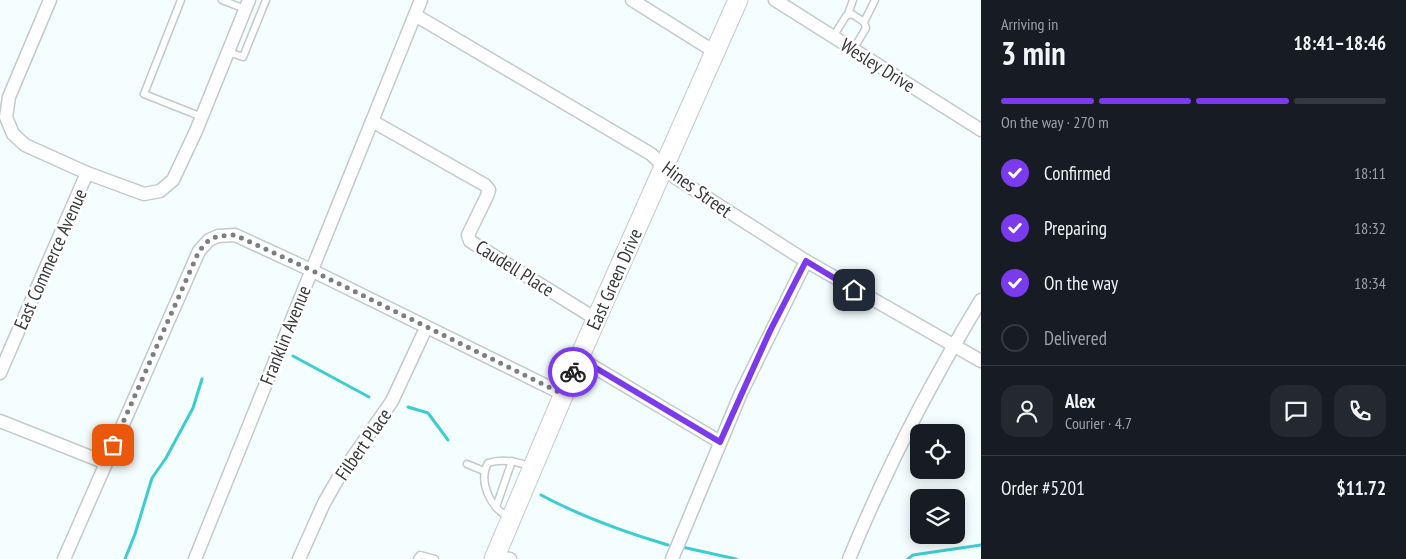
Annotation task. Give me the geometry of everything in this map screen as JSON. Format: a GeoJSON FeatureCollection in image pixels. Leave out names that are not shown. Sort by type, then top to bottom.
{"type":"FeatureCollection","features":[{"type":"Feature","properties":{"kind":"main road","name":"East Green Drive"},"geometry":{"type":"LineString","coordinates":[[500,558],[511,518],[563,394],[738,0]]}},
{"type":"Feature","properties":{"kind":"street"},"geometry":{"type":"LineString","coordinates":[[50,0],[9,97],[6,116],[13,134],[25,145],[87,173],[144,194],[160,191],[173,180],[202,117],[247,5]]}},
{"type":"Feature","properties":{"kind":"street","name":"Franklin Avenue"},"geometry":{"type":"LineString","coordinates":[[195,559],[421,0]]}},
{"type":"Feature","properties":{"kind":"street"},"geometry":{"type":"LineString","coordinates":[[632,0],[715,52]]}},
{"type":"Feature","properties":{"kind":"street","name":"Wesley Drive"},"geometry":{"type":"LineString","coordinates":[[775,0],[981,130]]}},
{"type":"Feature","properties":{"kind":"street","name":"Hines Street"},"geometry":{"type":"LineString","coordinates":[[415,15],[651,154],[676,178],[806,261],[981,362]]}},
{"type":"Feature","properties":{"kind":"street","name":"Caudell Place"},"geometry":{"type":"LineString","coordinates":[[372,121],[486,185],[489,190],[468,235],[470,241],[596,318]]}},
{"type":"Feature","properties":{"kind":"street","name":"East Commerce Avenue"},"geometry":{"type":"LineString","coordinates":[[0,373],[87,173]]}},
{"type":"Feature","properties":{"kind":"street"},"geometry":{"type":"LineString","coordinates":[[64,559],[199,251],[209,240],[218,236],[235,235],[311,270],[563,394]]}},
{"type":"Feature","properties":{"kind":"street"},"geometry":{"type":"LineString","coordinates":[[672,559],[720,442],[766,340],[806,261]]}},
{"type":"Feature","properties":{"kind":"street"},"geometry":{"type":"LineString","coordinates":[[849,559],[906,432],[953,346],[981,300]]}},
{"type":"Feature","properties":{"kind":"street","name":"Filbert Place"},"geometry":{"type":"LineString","coordinates":[[299,559],[324,503],[339,477],[392,401],[426,328]]}},
{"type":"Feature","properties":{"kind":"street"},"geometry":{"type":"LineString","coordinates":[[579,358],[720,442]]}},
{"type":"Feature","properties":{"kind":"street"},"geometry":{"type":"LineString","coordinates":[[0,421],[106,463]]}},
{"type":"Feature","properties":{"kind":"lane"},"geometry":{"type":"LineString","coordinates":[[181,0],[144,94],[202,117]]}},
{"type":"Feature","properties":{"kind":"lane"},"geometry":{"type":"LineString","coordinates":[[222,0],[247,5]]}},
{"type":"Feature","properties":{"kind":"lane"},"geometry":{"type":"LineString","coordinates":[[228,52],[243,57],[266,0]]}},
{"type":"Feature","properties":{"kind":"lane"},"geometry":{"type":"LineString","coordinates":[[833,37],[848,14],[853,0]]}},
{"type":"Feature","properties":{"kind":"lane"},"geometry":{"type":"LineString","coordinates":[[853,50],[865,31],[864,22],[875,0]]}},
{"type":"Feature","properties":{"kind":"lane"},"geometry":{"type":"LineString","coordinates":[[848,14],[864,22]]}},
{"type":"Feature","properties":{"kind":"lane"},"geometry":{"type":"LineString","coordinates":[[511,518],[502,514],[496,507],[484,481],[484,471],[488,463],[494,461],[512,461],[533,467]]}},
{"type":"Feature","properties":{"kind":"lane"},"geometry":{"type":"LineString","coordinates":[[496,507],[512,461]]}},
{"type":"Feature","properties":{"kind":"lane"},"geometry":{"type":"LineString","coordinates":[[467,464],[484,471]]}},
{"type":"Feature","properties":{"kind":"lane"},"geometry":{"type":"LineString","coordinates":[[417,559],[420,555],[435,559]]}},
{"type":"Feature","properties":{"kind":"waterway"},"geometry":{"type":"LineString","coordinates":[[293,356],[369,397]]}},
{"type":"Feature","properties":{"kind":"waterway"},"geometry":{"type":"LineString","coordinates":[[125,559],[135,534],[152,478],[166,458],[193,408],[202,379]]}},
{"type":"Feature","properties":{"kind":"waterway"},"geometry":{"type":"LineString","coordinates":[[408,407],[428,413],[448,440]]}},
{"type":"Feature","properties":{"kind":"waterway"},"geometry":{"type":"LineString","coordinates":[[541,495],[603,523],[668,545]]}},
{"type":"Feature","properties":{"kind":"waterway"},"geometry":{"type":"LineString","coordinates":[[908,559],[913,555],[981,545]]}},
{"type":"Feature","properties":{"kind":"waterway"},"geometry":{"type":"LineString","coordinates":[[682,547],[736,559]]}},
{"type":"Feature","properties":{"kind":"way so far"},"geometry":{"type":"LineString","coordinates":[[113,445],[199,251],[209,240],[228,234],[235,235],[311,270],[563,394],[573,372]]}},
{"type":"Feature","properties":{"kind":"route"},"geometry":{"type":"LineString","coordinates":[[573,372],[579,358],[720,442],[770,331],[806,261],[854,290]]}}]}
